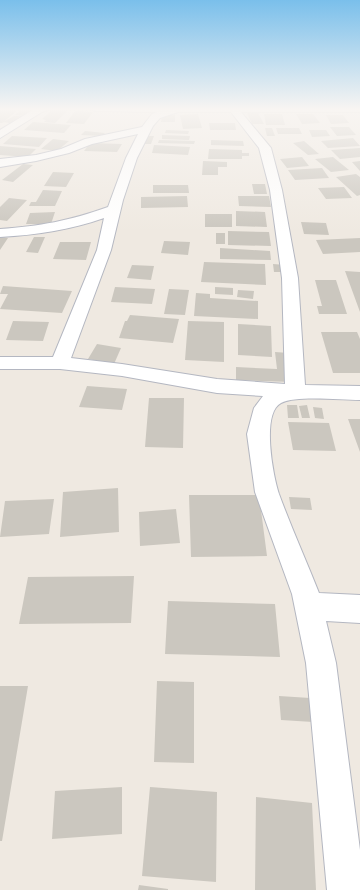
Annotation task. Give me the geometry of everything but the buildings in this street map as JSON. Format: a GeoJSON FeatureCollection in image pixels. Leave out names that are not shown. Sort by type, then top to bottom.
{"type":"FeatureCollection","features":[{"type":"Feature","properties":{"kind":"street"},"geometry":{"type":"LineString","coordinates":[[0,163],[41,157],[69,150]]}},
{"type":"Feature","properties":{"kind":"street"},"geometry":{"type":"LineString","coordinates":[[60,363],[104,250],[106,233],[113,210],[128,165],[136,150]]}},
{"type":"Feature","properties":{"kind":"street"},"geometry":{"type":"LineString","coordinates":[[265,150],[276,190],[290,278],[295,392]]}},
{"type":"Feature","properties":{"kind":"street"},"geometry":{"type":"LineString","coordinates":[[0,233],[35,231],[76,223],[113,210]]}},
{"type":"Feature","properties":{"kind":"street"},"geometry":{"type":"LineString","coordinates":[[0,363],[60,363],[122,370],[217,386],[295,392],[360,393]]}},
{"type":"Feature","properties":{"kind":"street"},"geometry":{"type":"LineString","coordinates":[[295,392],[273,398],[264,408],[258,434],[267,492],[306,594],[321,663],[346,890]]}},
{"type":"Feature","properties":{"kind":"street"},"geometry":{"type":"LineString","coordinates":[[309,606],[360,610]]}}]}
